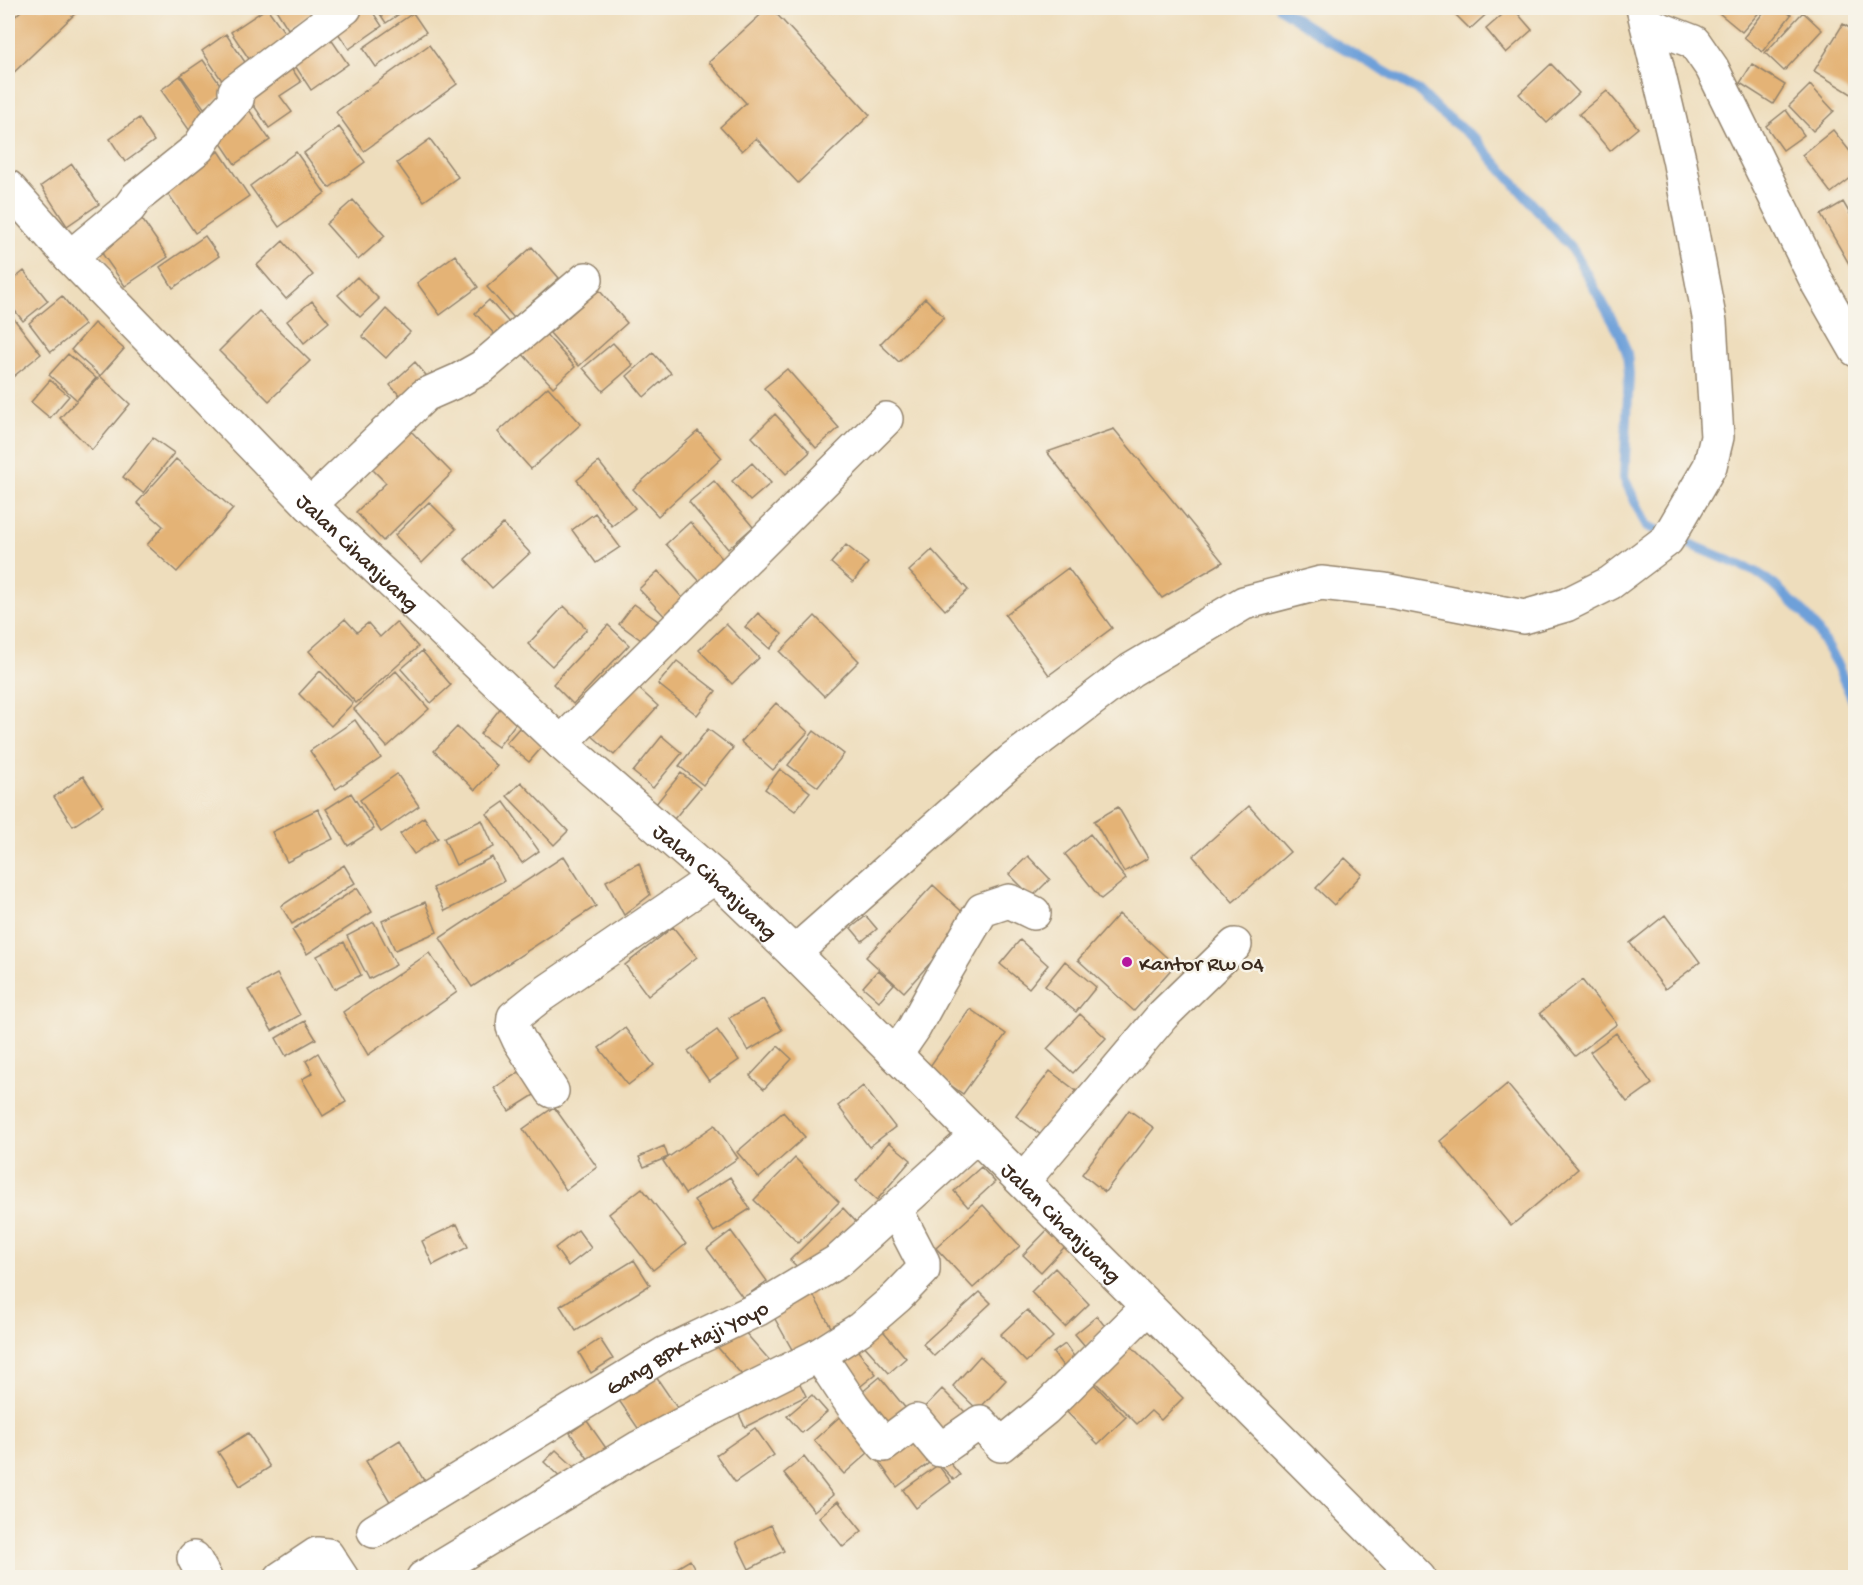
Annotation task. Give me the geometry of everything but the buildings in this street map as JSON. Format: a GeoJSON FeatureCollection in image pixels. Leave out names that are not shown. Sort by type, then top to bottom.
{"type":"FeatureCollection","features":[{"type":"Feature","properties":{"kind":"street"},"geometry":{"type":"LineString","coordinates":[[70,256],[198,147],[213,125],[237,99],[235,91],[345,8]]}},
{"type":"Feature","properties":{"kind":"street"},"geometry":{"type":"LineString","coordinates":[[1645,16],[1694,42],[1712,68],[1818,284],[1856,350]]}},
{"type":"Feature","properties":{"kind":"street"},"geometry":{"type":"LineString","coordinates":[[794,953],[1011,761],[1131,670],[1244,603],[1321,583],[1384,590],[1524,617],[1566,605],[1610,583],[1667,540],[1710,466],[1717,437],[1710,322],[1679,159],[1645,16]]}},
{"type":"Feature","properties":{"kind":"street","name":"Jalan Cihanjuang"},"geometry":{"type":"LineString","coordinates":[[8,187],[70,256],[310,505],[561,743],[716,877],[1419,1578]]}},
{"type":"Feature","properties":{"kind":"street"},"geometry":{"type":"LineString","coordinates":[[310,505],[425,395],[482,367],[586,279]]}},
{"type":"Feature","properties":{"kind":"street"},"geometry":{"type":"LineString","coordinates":[[561,743],[886,418]]}},
{"type":"Feature","properties":{"kind":"street"},"geometry":{"type":"LineString","coordinates":[[552,1091],[519,1040],[513,1027],[514,1017],[539,997],[716,877]]}},
{"type":"Feature","properties":{"kind":"street"},"geometry":{"type":"LineString","coordinates":[[896,1054],[914,1028],[982,910],[1010,901],[1034,913]]}},
{"type":"Feature","properties":{"kind":"street"},"geometry":{"type":"LineString","coordinates":[[1023,1181],[1163,1015],[1235,945]]}},
{"type":"Feature","properties":{"kind":"street","name":"Gang BPK Haji Yoyo"},"geometry":{"type":"LineString","coordinates":[[374,1531],[664,1354],[758,1309],[838,1261],[977,1135]]}},
{"type":"Feature","properties":{"kind":"street"},"geometry":{"type":"LineString","coordinates":[[423,1578],[640,1447],[819,1355],[860,1329],[897,1298],[923,1270],[923,1262],[896,1210]]}},
{"type":"Feature","properties":{"kind":"street"},"geometry":{"type":"LineString","coordinates":[[819,1355],[853,1406],[884,1445],[916,1421],[940,1450],[980,1422],[1001,1445],[1045,1408],[1148,1307]]}},
{"type":"Feature","properties":{"kind":"street"},"geometry":{"type":"LineString","coordinates":[[280,1578],[317,1554],[327,1555],[342,1578]]}},
{"type":"Feature","properties":{"kind":"waterway"},"geometry":{"type":"LineString","coordinates":[[1280,8],[1329,40],[1419,91],[1439,111],[1474,138],[1573,250],[1620,334],[1627,353],[1629,374],[1624,478],[1647,526],[1756,572],[1774,585],[1803,612],[1816,628],[1836,663],[1856,707]]}},
{"type":"Feature","properties":{"kind":"place","name":"Kantor Rw 04"},"geometry":{"type":"Point","coordinates":[1127,962]}}]}
